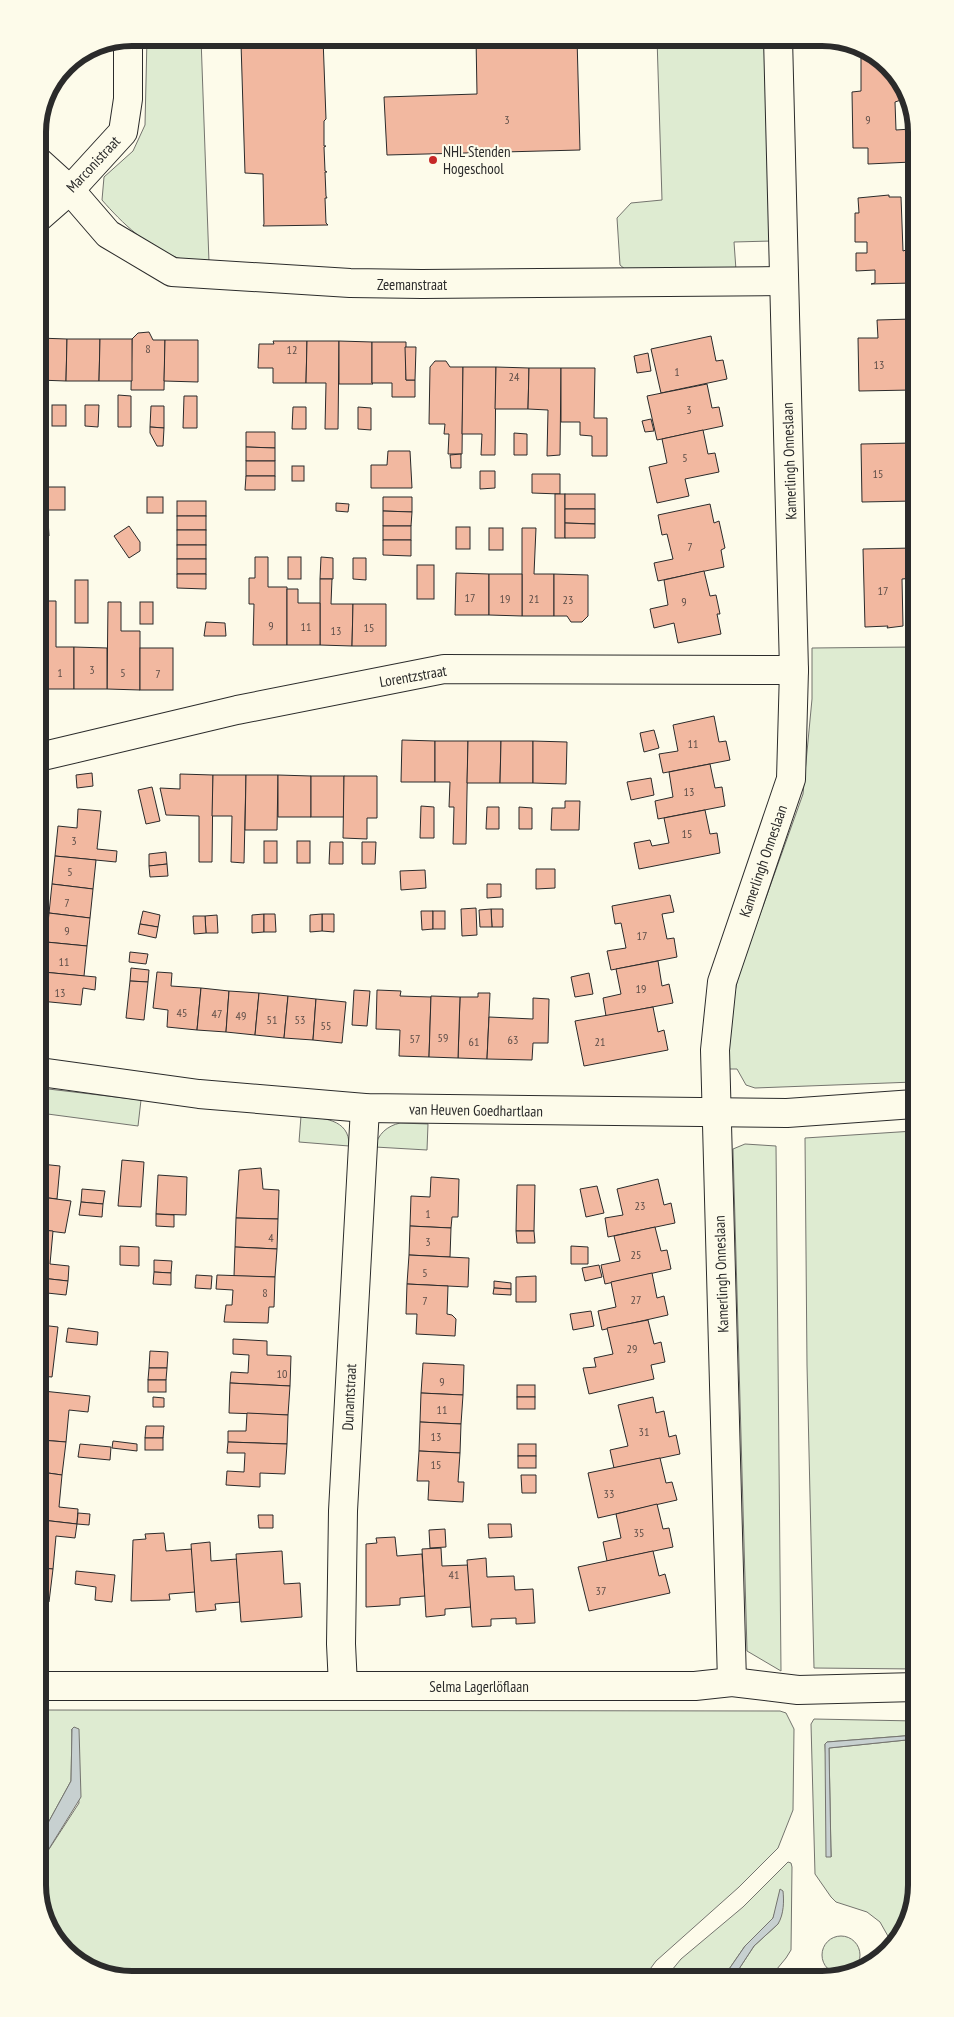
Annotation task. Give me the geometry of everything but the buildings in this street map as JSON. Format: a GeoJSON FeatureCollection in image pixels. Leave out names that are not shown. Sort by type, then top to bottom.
{"type":"FeatureCollection","features":[{"type":"Feature","properties":{"kind":"street","name":"Marconistraat"},"geometry":{"type":"LineString","coordinates":[[46,211],[70,190],[123,132],[128,99],[128,46]]}},
{"type":"Feature","properties":{"kind":"street","name":"Kamerlingh Onneslaan"},"geometry":{"type":"LineString","coordinates":[[732,1682],[715,1050],[722,982],[791,779],[794,670],[778,46]]}},
{"type":"Feature","properties":{"kind":"street","name":"Zeemanstraat"},"geometry":{"type":"LineString","coordinates":[[46,168],[70,190],[108,234],[172,272],[350,284],[784,280]]}},
{"type":"Feature","properties":{"kind":"street","name":"Lorentzstraat"},"geometry":{"type":"LineString","coordinates":[[46,755],[236,710],[444,670],[794,670]]}},
{"type":"Feature","properties":{"kind":"street","name":"van Heuven Goedhartlaan"},"geometry":{"type":"LineString","coordinates":[[46,1073],[199,1094],[365,1108],[787,1113],[908,1104]]}},
{"type":"Feature","properties":{"kind":"street","name":"Dunantstraat"},"geometry":{"type":"LineString","coordinates":[[342,1686],[344,1511],[365,1108]]}},
{"type":"Feature","properties":{"kind":"street","name":"Selma Lagerlöflaan"},"geometry":{"type":"LineString","coordinates":[[46,1686],[695,1686],[732,1682],[798,1690],[908,1687]]}},
{"type":"Feature","properties":{"kind":"green space"},"geometry":{"type":"Polygon","coordinates":[[[147,46],[201,46],[209,262],[178,258],[156,248],[127,226],[102,200],[104,177],[133,151],[145,125],[147,46]]]}},
{"type":"Feature","properties":{"kind":"green space"},"geometry":{"type":"Polygon","coordinates":[[[657,46],[766,46],[772,241],[734,242],[736,270],[626,270],[620,265],[617,218],[631,203],[662,200],[657,46]]]}},
{"type":"Feature","properties":{"kind":"green space"},"geometry":{"type":"Polygon","coordinates":[[[908,647],[908,1082],[755,1088],[746,1085],[737,1069],[729,1069],[730,1014],[739,973],[803,794],[812,699],[812,648],[908,647]]]}},
{"type":"Feature","properties":{"kind":"green space"},"geometry":{"type":"Polygon","coordinates":[[[46,1089],[141,1100],[138,1126],[46,1114],[46,1089]]]}},
{"type":"Feature","properties":{"kind":"green space"},"geometry":{"type":"Polygon","coordinates":[[[301,1116],[325,1119],[340,1125],[348,1137],[349,1146],[299,1142],[301,1116]]]}},
{"type":"Feature","properties":{"kind":"green space"},"geometry":{"type":"Polygon","coordinates":[[[400,1123],[428,1124],[427,1150],[375,1147],[378,1138],[384,1131],[400,1123]]]}},
{"type":"Feature","properties":{"kind":"green space"},"geometry":{"type":"Polygon","coordinates":[[[908,1131],[908,1669],[814,1668],[807,1365],[805,1138],[908,1131]]]}},
{"type":"Feature","properties":{"kind":"green space"},"geometry":{"type":"Polygon","coordinates":[[[745,1144],[776,1146],[781,1671],[747,1651],[733,1149],[745,1144]]]}},
{"type":"Feature","properties":{"kind":"green space"},"geometry":{"type":"Polygon","coordinates":[[[46,1710],[780,1711],[786,1713],[794,1729],[793,1810],[778,1848],[739,1887],[656,1961],[649,1971],[127,1971],[105,1966],[89,1959],[71,1946],[55,1923],[48,1901],[46,1854],[79,1803],[72,1729],[71,1781],[46,1827],[46,1710]]]}},
{"type":"Feature","properties":{"kind":"green space"},"geometry":{"type":"Polygon","coordinates":[[[814,1719],[908,1721],[908,1736],[827,1742],[825,1744],[831,1857],[829,1748],[908,1740],[908,1885],[903,1912],[889,1938],[880,1922],[867,1912],[836,1902],[815,1874],[811,1724],[814,1719]]]}},
{"type":"Feature","properties":{"kind":"green space"},"geometry":{"type":"Polygon","coordinates":[[[788,1862],[791,1863],[791,1950],[775,1971],[738,1971],[754,1946],[778,1924],[775,1912],[773,1918],[745,1946],[728,1971],[671,1971],[681,1959],[743,1907],[788,1862]]]}},
{"type":"Feature","properties":{"kind":"green space"},"geometry":{"type":"Polygon","coordinates":[[[834,1937],[848,1937],[855,1941],[859,1948],[859,1962],[829,1970],[823,1962],[823,1948],[827,1941],[834,1937]]]}},
{"type":"Feature","properties":{"kind":"shaded area"},"geometry":{"type":"Polygon","coordinates":[[[74,1727],[79,1729],[81,1797],[46,1854],[46,1827],[71,1781],[72,1729],[74,1727]]]}},
{"type":"Feature","properties":{"kind":"shaded area"},"geometry":{"type":"Polygon","coordinates":[[[908,1736],[908,1740],[829,1748],[831,1857],[826,1857],[825,1744],[827,1742],[908,1736]]]}},
{"type":"Feature","properties":{"kind":"shaded area"},"geometry":{"type":"Polygon","coordinates":[[[780,1889],[783,1891],[783,1903],[778,1924],[754,1946],[738,1971],[728,1971],[745,1946],[773,1918],[780,1889]]]}},
{"type":"Feature","properties":{"kind":"place","name":"NHL Stenden Hogeschool"},"geometry":{"type":"Point","coordinates":[433,160]}}]}
